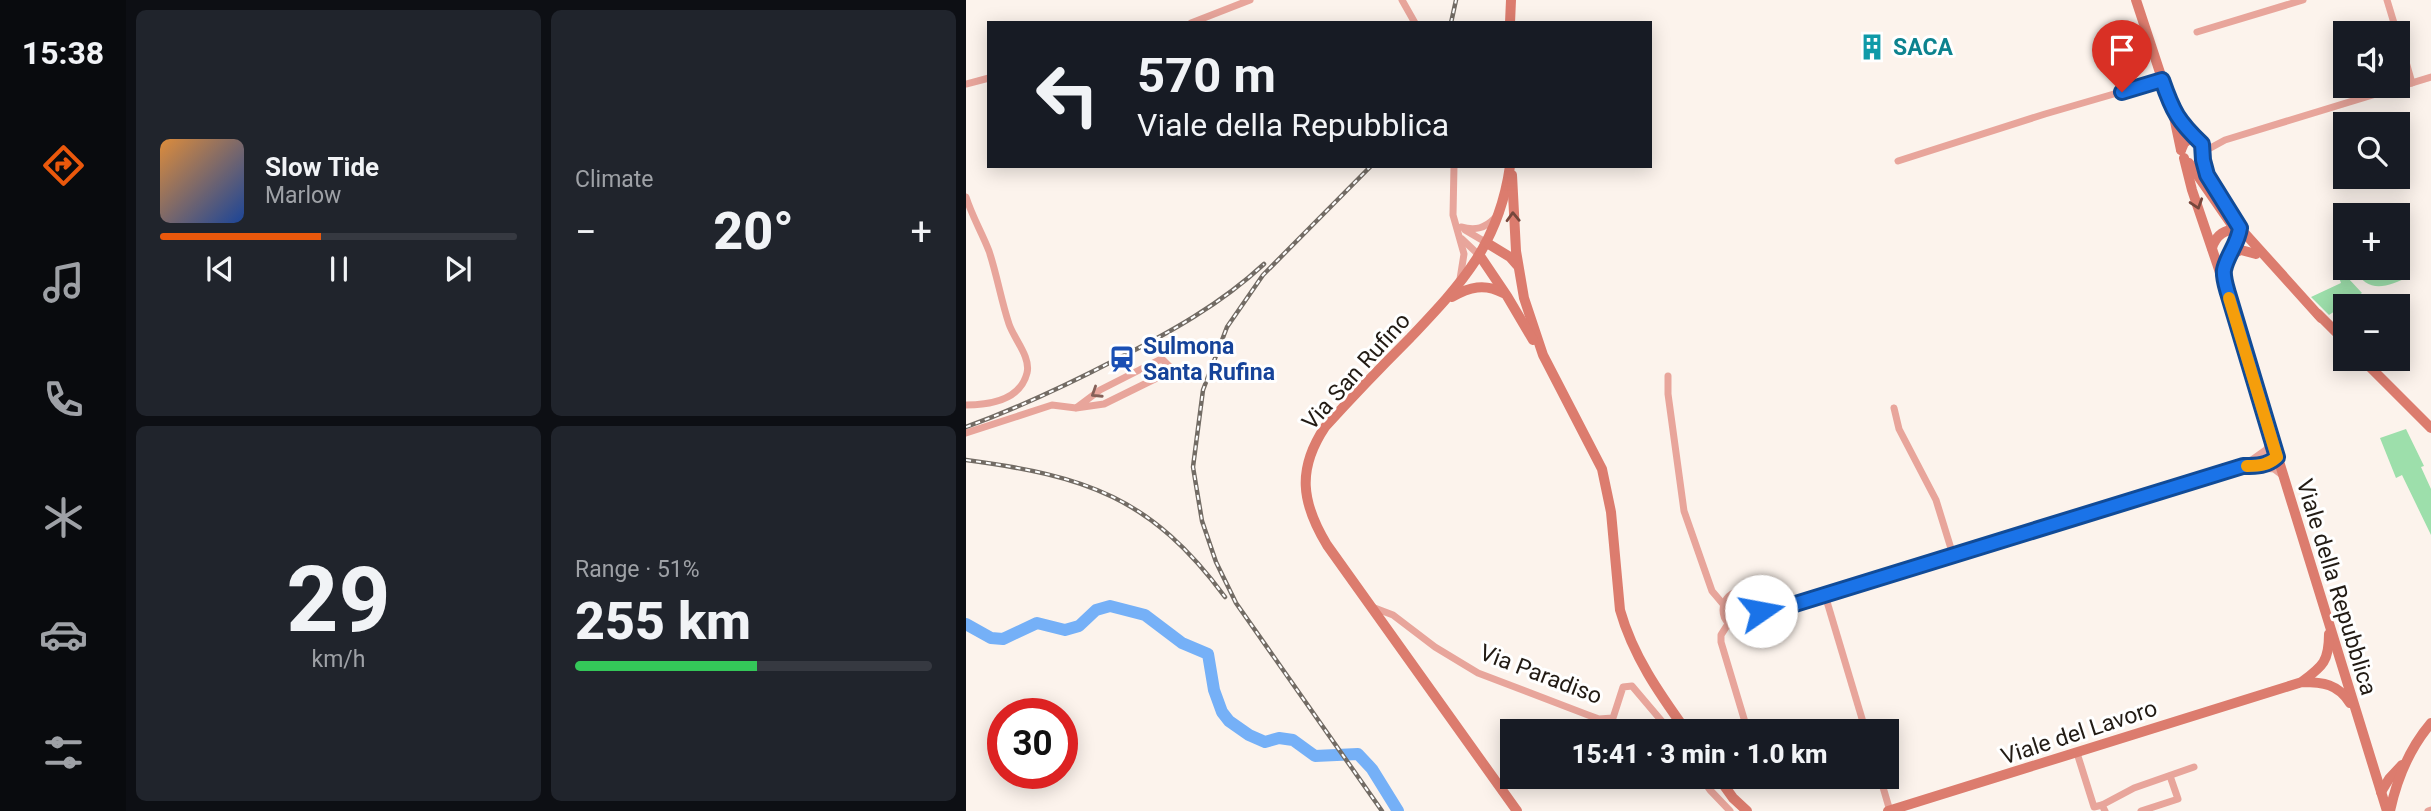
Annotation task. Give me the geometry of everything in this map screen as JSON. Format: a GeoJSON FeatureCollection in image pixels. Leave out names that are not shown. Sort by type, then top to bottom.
{"type":"FeatureCollection","features":[{"type":"Feature","properties":{"kind":"street"},"geometry":{"type":"LineString","coordinates":[[1196,21],[1250,0]]}},
{"type":"Feature","properties":{"kind":"street"},"geometry":{"type":"LineString","coordinates":[[1402,0],[1414,21]]}},
{"type":"Feature","properties":{"kind":"street"},"geometry":{"type":"LineString","coordinates":[[1510,21],[1511,0]]}},
{"type":"Feature","properties":{"kind":"street","name":"Viale della Repubblica"},"geometry":{"type":"LineString","coordinates":[[2136,0],[2388,811]]}},
{"type":"Feature","properties":{"kind":"street"},"geometry":{"type":"LineString","coordinates":[[2197,32],[2303,0]]}},
{"type":"Feature","properties":{"kind":"street"},"geometry":{"type":"LineString","coordinates":[[2387,0],[2393,21]]}},
{"type":"Feature","properties":{"kind":"street"},"geometry":{"type":"LineString","coordinates":[[2410,76],[2412,83]]}},
{"type":"Feature","properties":{"kind":"street"},"geometry":{"type":"LineString","coordinates":[[2184,156],[2196,161],[2203,153],[2225,140],[2431,77]]}},
{"type":"Feature","properties":{"kind":"street"},"geometry":{"type":"LineString","coordinates":[[966,84],[987,79]]}},
{"type":"Feature","properties":{"kind":"street"},"geometry":{"type":"LineString","coordinates":[[1898,161],[2162,80]]}},
{"type":"Feature","properties":{"kind":"street","name":"Viale della Repubblica"},"geometry":{"type":"LineString","coordinates":[[2173,112],[2198,140]]}},
{"type":"Feature","properties":{"kind":"street"},"geometry":{"type":"LineString","coordinates":[[2198,140],[2202,144],[2207,175],[2238,231],[2321,317]]}},
{"type":"Feature","properties":{"kind":"street"},"geometry":{"type":"LineString","coordinates":[[2225,140],[2186,141],[2184,156],[2256,254],[2333,329]]}},
{"type":"Feature","properties":{"kind":"street"},"geometry":{"type":"LineString","coordinates":[[1454,168],[1454,220],[1468,246],[1480,256],[1543,355],[1602,469],[1609,494],[1620,610],[1625,628],[1640,662],[1678,719]]}},
{"type":"Feature","properties":{"kind":"street"},"geometry":{"type":"LineString","coordinates":[[1510,168],[1518,268],[1527,310],[1543,355]]}},
{"type":"Feature","properties":{"kind":"street","name":"Via San Rufino"},"geometry":{"type":"LineString","coordinates":[[1510,168],[1500,210],[1480,256],[1457,288],[1325,427],[1311,452],[1307,467],[1306,495],[1312,519],[1326,545],[1517,811]]}},
{"type":"Feature","properties":{"kind":"street"},"geometry":{"type":"LineString","coordinates":[[966,197],[989,253],[1009,324],[1028,370],[1024,381],[1015,392],[999,402],[966,405]]}},
{"type":"Feature","properties":{"kind":"street"},"geometry":{"type":"LineString","coordinates":[[1460,230],[1481,228],[1492,221],[1500,210]]}},
{"type":"Feature","properties":{"kind":"street"},"geometry":{"type":"LineString","coordinates":[[1460,230],[1510,257],[1518,268]]}},
{"type":"Feature","properties":{"kind":"street"},"geometry":{"type":"LineString","coordinates":[[1457,288],[1464,260],[1460,230]]}},
{"type":"Feature","properties":{"kind":"street"},"geometry":{"type":"LineString","coordinates":[[2212,249],[2216,238],[2227,230],[2238,231]]}},
{"type":"Feature","properties":{"kind":"street","name":"Viale della Repubblica"},"geometry":{"type":"LineString","coordinates":[[2228,293],[2224,270],[2238,231]]}},
{"type":"Feature","properties":{"kind":"street"},"geometry":{"type":"LineString","coordinates":[[2229,257],[2241,250],[2256,254]]}},
{"type":"Feature","properties":{"kind":"street"},"geometry":{"type":"LineString","coordinates":[[1445,301],[1475,287],[1496,289],[1507,296]]}},
{"type":"Feature","properties":{"kind":"street"},"geometry":{"type":"LineString","coordinates":[[966,433],[1052,405],[1076,408],[1098,406],[1167,373],[1169,366],[1167,362],[1159,360],[1100,390],[1076,408]]}},
{"type":"Feature","properties":{"kind":"street"},"geometry":{"type":"LineString","coordinates":[[2374,371],[2431,428]]}},
{"type":"Feature","properties":{"kind":"street"},"geometry":{"type":"LineString","coordinates":[[1668,376],[1668,394],[1684,511],[1712,591],[1723,604]]}},
{"type":"Feature","properties":{"kind":"street"},"geometry":{"type":"LineString","coordinates":[[1894,408],[1899,429],[1936,500],[1953,555]]}},
{"type":"Feature","properties":{"kind":"street"},"geometry":{"type":"LineString","coordinates":[[1761,611],[1779,609],[2243,466],[2267,449],[2270,433]]}},
{"type":"Feature","properties":{"kind":"street"},"geometry":{"type":"LineString","coordinates":[[2261,455],[2277,457]]}},
{"type":"Feature","properties":{"kind":"street"},"geometry":{"type":"LineString","coordinates":[[2260,466],[2271,463],[2277,457]]}},
{"type":"Feature","properties":{"kind":"street"},"geometry":{"type":"LineString","coordinates":[[2243,466],[2274,468],[2283,475]]}},
{"type":"Feature","properties":{"kind":"street"},"geometry":{"type":"LineString","coordinates":[[1745,592],[1757,598],[1761,611],[1759,620],[1749,629],[1735,629],[1728,624],[1722,613],[1723,604],[1732,594],[1745,592]]}},
{"type":"Feature","properties":{"kind":"street"},"geometry":{"type":"LineString","coordinates":[[1825,595],[1862,719]]}},
{"type":"Feature","properties":{"kind":"street","name":"Via Paradiso"},"geometry":{"type":"LineString","coordinates":[[1371,607],[1393,615],[1446,654],[1478,673],[1599,719],[1613,718],[1623,687],[1632,686],[1660,719]]}},
{"type":"Feature","properties":{"kind":"street"},"geometry":{"type":"LineString","coordinates":[[1728,624],[1721,635],[1721,642],[1744,719]]}},
{"type":"Feature","properties":{"kind":"street"},"geometry":{"type":"LineString","coordinates":[[2302,682],[2326,662],[2329,625]]}},
{"type":"Feature","properties":{"kind":"street"},"geometry":{"type":"LineString","coordinates":[[2302,682],[2332,679],[2340,674],[2343,668],[2329,666],[2319,669]]}},
{"type":"Feature","properties":{"kind":"street","name":"Viale del Lavoro"},"geometry":{"type":"LineString","coordinates":[[1889,811],[2302,682]]}},
{"type":"Feature","properties":{"kind":"street"},"geometry":{"type":"LineString","coordinates":[[2321,682],[2344,693],[2356,712]]}},
{"type":"Feature","properties":{"kind":"street"},"geometry":{"type":"LineString","coordinates":[[2381,792],[2390,792],[2416,742],[2431,723]]}},
{"type":"Feature","properties":{"kind":"street"},"geometry":{"type":"LineString","coordinates":[[2077,753],[2094,807],[2104,808],[2134,788],[2194,767]]}},
{"type":"Feature","properties":{"kind":"street"},"geometry":{"type":"LineString","coordinates":[[2373,767],[2395,779]]}},
{"type":"Feature","properties":{"kind":"street"},"geometry":{"type":"LineString","coordinates":[[2141,811],[2178,799],[2170,775]]}},
{"type":"Feature","properties":{"kind":"street"},"geometry":{"type":"LineString","coordinates":[[2388,811],[2395,779]]}},
{"type":"Feature","properties":{"kind":"street"},"geometry":{"type":"LineString","coordinates":[[1709,789],[1730,811]]}},
{"type":"Feature","properties":{"kind":"street"},"geometry":{"type":"LineString","coordinates":[[1727,789],[1747,811]]}},
{"type":"Feature","properties":{"kind":"street"},"geometry":{"type":"LineString","coordinates":[[1883,789],[1889,811]]}},
{"type":"Feature","properties":{"kind":"green space"},"geometry":{"type":"Polygon","coordinates":[[[2340,280],[2350,280],[2362,293],[2333,294],[2333,312],[2329,315],[2311,297],[2341,283],[2340,280]]]}},
{"type":"Feature","properties":{"kind":"green space"},"geometry":{"type":"Polygon","coordinates":[[[2363,280],[2401,280],[2379,286],[2363,280]]]}},
{"type":"Feature","properties":{"kind":"green space"},"geometry":{"type":"Polygon","coordinates":[[[2406,429],[2424,466],[2421,467],[2431,489],[2431,535],[2402,475],[2396,478],[2380,438],[2406,429]]]}},
{"type":"Feature","properties":{"kind":"green space"},"geometry":{"type":"Polygon","coordinates":[[[1742,595],[1753,600],[1758,611],[1753,622],[1742,627],[1731,622],[1726,611],[1731,600],[1742,595]]]}},
{"type":"Feature","properties":{"kind":"waterway"},"geometry":{"type":"LineString","coordinates":[[966,624],[991,638],[1003,639],[1037,623],[1065,630],[1079,626],[1096,610],[1110,606],[1145,615],[1182,643],[1208,654],[1214,690],[1222,712],[1229,721],[1265,742],[1279,738],[1293,740],[1315,756],[1358,754],[1372,769],[1398,811]]}},
{"type":"Feature","properties":{"kind":"railway"},"geometry":{"type":"LineString","coordinates":[[1451,21],[1456,0]]}},
{"type":"Feature","properties":{"kind":"railway"},"geometry":{"type":"LineString","coordinates":[[1369,168],[1263,275],[1227,327],[1203,390],[1193,467],[1202,521],[1216,562],[1236,603],[1382,811]]}},
{"type":"Feature","properties":{"kind":"railway"},"geometry":{"type":"LineString","coordinates":[[966,427],[1042,396],[1156,339],[1212,305],[1264,264]]}},
{"type":"Feature","properties":{"kind":"railway"},"geometry":{"type":"LineString","coordinates":[[966,460],[1047,474],[1113,497],[1142,514],[1170,536],[1198,563],[1225,597]]}},
{"type":"Feature","properties":{"kind":"slow traffic"},"geometry":{"type":"LineString","coordinates":[[2229,298],[2277,457],[2271,463],[2247,466]]}},
{"type":"Feature","properties":{"kind":"place","name":"SACA"},"geometry":{"type":"Point","coordinates":[1872,47]}},
{"type":"Feature","properties":{"kind":"place","name":"Sulmona Santa Rufina"},"geometry":{"type":"Point","coordinates":[1122,359]}},
{"type":"Feature","properties":{"kind":"route"},"geometry":{"type":"LineString","coordinates":[[1761,611],[1779,609],[2243,466],[2271,463],[2277,457],[2224,275],[2240,228],[2207,175],[2202,144],[2183,127],[2173,112],[2162,80],[2122,92]]}}]}
